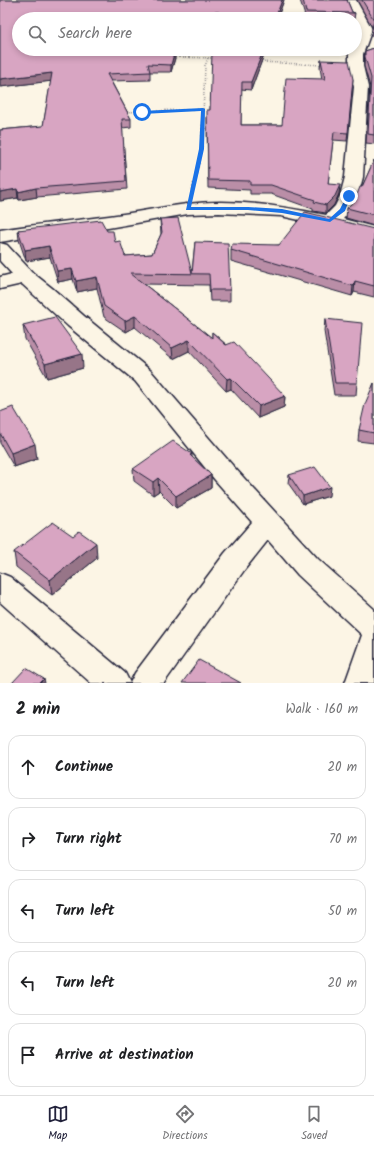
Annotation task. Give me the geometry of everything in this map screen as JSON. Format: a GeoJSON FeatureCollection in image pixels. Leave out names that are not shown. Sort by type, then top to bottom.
{"type":"FeatureCollection","features":[{"type":"Feature","properties":{"kind":"street"},"geometry":{"type":"LineString","coordinates":[[350,0],[356,12]]}},
{"type":"Feature","properties":{"kind":"street"},"geometry":{"type":"LineString","coordinates":[[362,23],[365,29],[362,37]]}},
{"type":"Feature","properties":{"kind":"street"},"geometry":{"type":"LineString","coordinates":[[330,220],[343,210],[349,196],[354,177],[361,87],[356,66],[356,56]]}},
{"type":"Feature","properties":{"kind":"street"},"geometry":{"type":"LineString","coordinates":[[0,236],[49,228],[108,222],[188,209],[248,209],[282,211],[330,220],[374,233]]}},
{"type":"Feature","properties":{"kind":"street"},"geometry":{"type":"LineString","coordinates":[[0,249],[26,277],[45,292],[76,321],[143,376],[224,473],[308,567],[374,627]]}},
{"type":"Feature","properties":{"kind":"street"},"geometry":{"type":"LineString","coordinates":[[0,283],[26,277]]}},
{"type":"Feature","properties":{"kind":"street"},"geometry":{"type":"LineString","coordinates":[[146,683],[235,561],[268,522]]}},
{"type":"Feature","properties":{"kind":"street"},"geometry":{"type":"LineString","coordinates":[[0,585],[114,683]]}},
{"type":"Feature","properties":{"kind":"street"},"geometry":{"type":"LineString","coordinates":[[361,683],[374,641]]}},
{"type":"Feature","properties":{"kind":"path"},"geometry":{"type":"LineString","coordinates":[[170,58],[215,58]]}},
{"type":"Feature","properties":{"kind":"path"},"geometry":{"type":"LineString","coordinates":[[188,209],[202,149],[205,66],[208,58]]}},
{"type":"Feature","properties":{"kind":"path"},"geometry":{"type":"LineString","coordinates":[[253,62],[356,66]]}},
{"type":"Feature","properties":{"kind":"path"},"geometry":{"type":"LineString","coordinates":[[120,112],[203,109]]}},
{"type":"Feature","properties":{"kind":"building"},"geometry":{"type":"Polygon","coordinates":[[[0,0],[282,0],[278,12],[12,12],[12,56],[173,56],[171,65],[148,64],[150,72],[107,74],[131,119],[122,119],[126,181],[36,188],[18,192],[17,189],[0,192],[0,130],[43,126],[52,73],[0,79],[0,0]]]}},
{"type":"Feature","properties":{"kind":"building"},"geometry":{"type":"Polygon","coordinates":[[[303,0],[347,0],[352,12],[306,12],[303,0]]]}},
{"type":"Feature","properties":{"kind":"building"},"geometry":{"type":"Polygon","coordinates":[[[362,0],[374,0],[374,20],[362,0]]]}},
{"type":"Feature","properties":{"kind":"building"},"geometry":{"type":"Polygon","coordinates":[[[374,48],[374,135],[368,134],[371,78],[365,57],[365,51],[374,48]]]}},
{"type":"Feature","properties":{"kind":"building"},"geometry":{"type":"Polygon","coordinates":[[[212,56],[261,56],[251,82],[242,82],[241,125],[282,125],[286,78],[325,79],[321,60],[349,61],[353,79],[348,133],[334,132],[328,184],[340,185],[335,196],[326,205],[314,202],[315,200],[271,185],[250,185],[250,181],[208,180],[207,110],[210,110],[212,56]]]}},
{"type":"Feature","properties":{"kind":"building"},"geometry":{"type":"Polygon","coordinates":[[[374,160],[374,215],[347,208],[355,200],[374,160]]]}},
{"type":"Feature","properties":{"kind":"building"},"geometry":{"type":"Polygon","coordinates":[[[305,212],[374,229],[374,286],[355,281],[353,286],[231,250],[232,244],[279,245],[305,212]]]}},
{"type":"Feature","properties":{"kind":"building"},"geometry":{"type":"Polygon","coordinates":[[[178,218],[192,273],[195,242],[228,243],[230,290],[210,290],[209,274],[130,273],[212,338],[212,332],[226,345],[234,342],[285,396],[259,406],[231,378],[227,379],[189,340],[172,348],[135,316],[125,321],[104,306],[97,277],[76,281],[72,269],[57,271],[49,246],[25,250],[18,230],[101,220],[107,231],[113,231],[115,242],[120,241],[125,256],[152,254],[162,232],[160,219],[178,218]]]}},
{"type":"Feature","properties":{"kind":"building"},"geometry":{"type":"Polygon","coordinates":[[[55,317],[82,354],[45,364],[23,325],[55,317]]]}},
{"type":"Feature","properties":{"kind":"building"},"geometry":{"type":"Polygon","coordinates":[[[325,319],[362,323],[357,383],[335,383],[325,319]]]}},
{"type":"Feature","properties":{"kind":"building"},"geometry":{"type":"Polygon","coordinates":[[[374,383],[374,433],[359,430],[365,404],[374,383]]]}},
{"type":"Feature","properties":{"kind":"building"},"geometry":{"type":"Polygon","coordinates":[[[13,407],[35,444],[11,453],[0,433],[0,412],[13,407]]]}},
{"type":"Feature","properties":{"kind":"building"},"geometry":{"type":"Polygon","coordinates":[[[173,441],[192,454],[190,455],[211,475],[176,496],[158,478],[153,482],[133,469],[173,441]]]}},
{"type":"Feature","properties":{"kind":"building"},"geometry":{"type":"Polygon","coordinates":[[[315,467],[330,487],[303,496],[289,475],[315,467]]]}},
{"type":"Feature","properties":{"kind":"building"},"geometry":{"type":"Polygon","coordinates":[[[53,522],[73,536],[79,531],[96,543],[50,580],[14,552],[53,522]]]}},
{"type":"Feature","properties":{"kind":"building"},"geometry":{"type":"Polygon","coordinates":[[[199,660],[241,683],[182,683],[199,660]]]}},
{"type":"Feature","properties":{"kind":"building"},"geometry":{"type":"Polygon","coordinates":[[[26,668],[44,679],[40,683],[12,683],[26,668]]]}},
{"type":"Feature","properties":{"kind":"route"},"geometry":{"type":"LineString","coordinates":[[142,112],[203,109],[202,149],[188,209],[219,208],[282,211],[330,220],[343,210],[349,196]]}}]}
